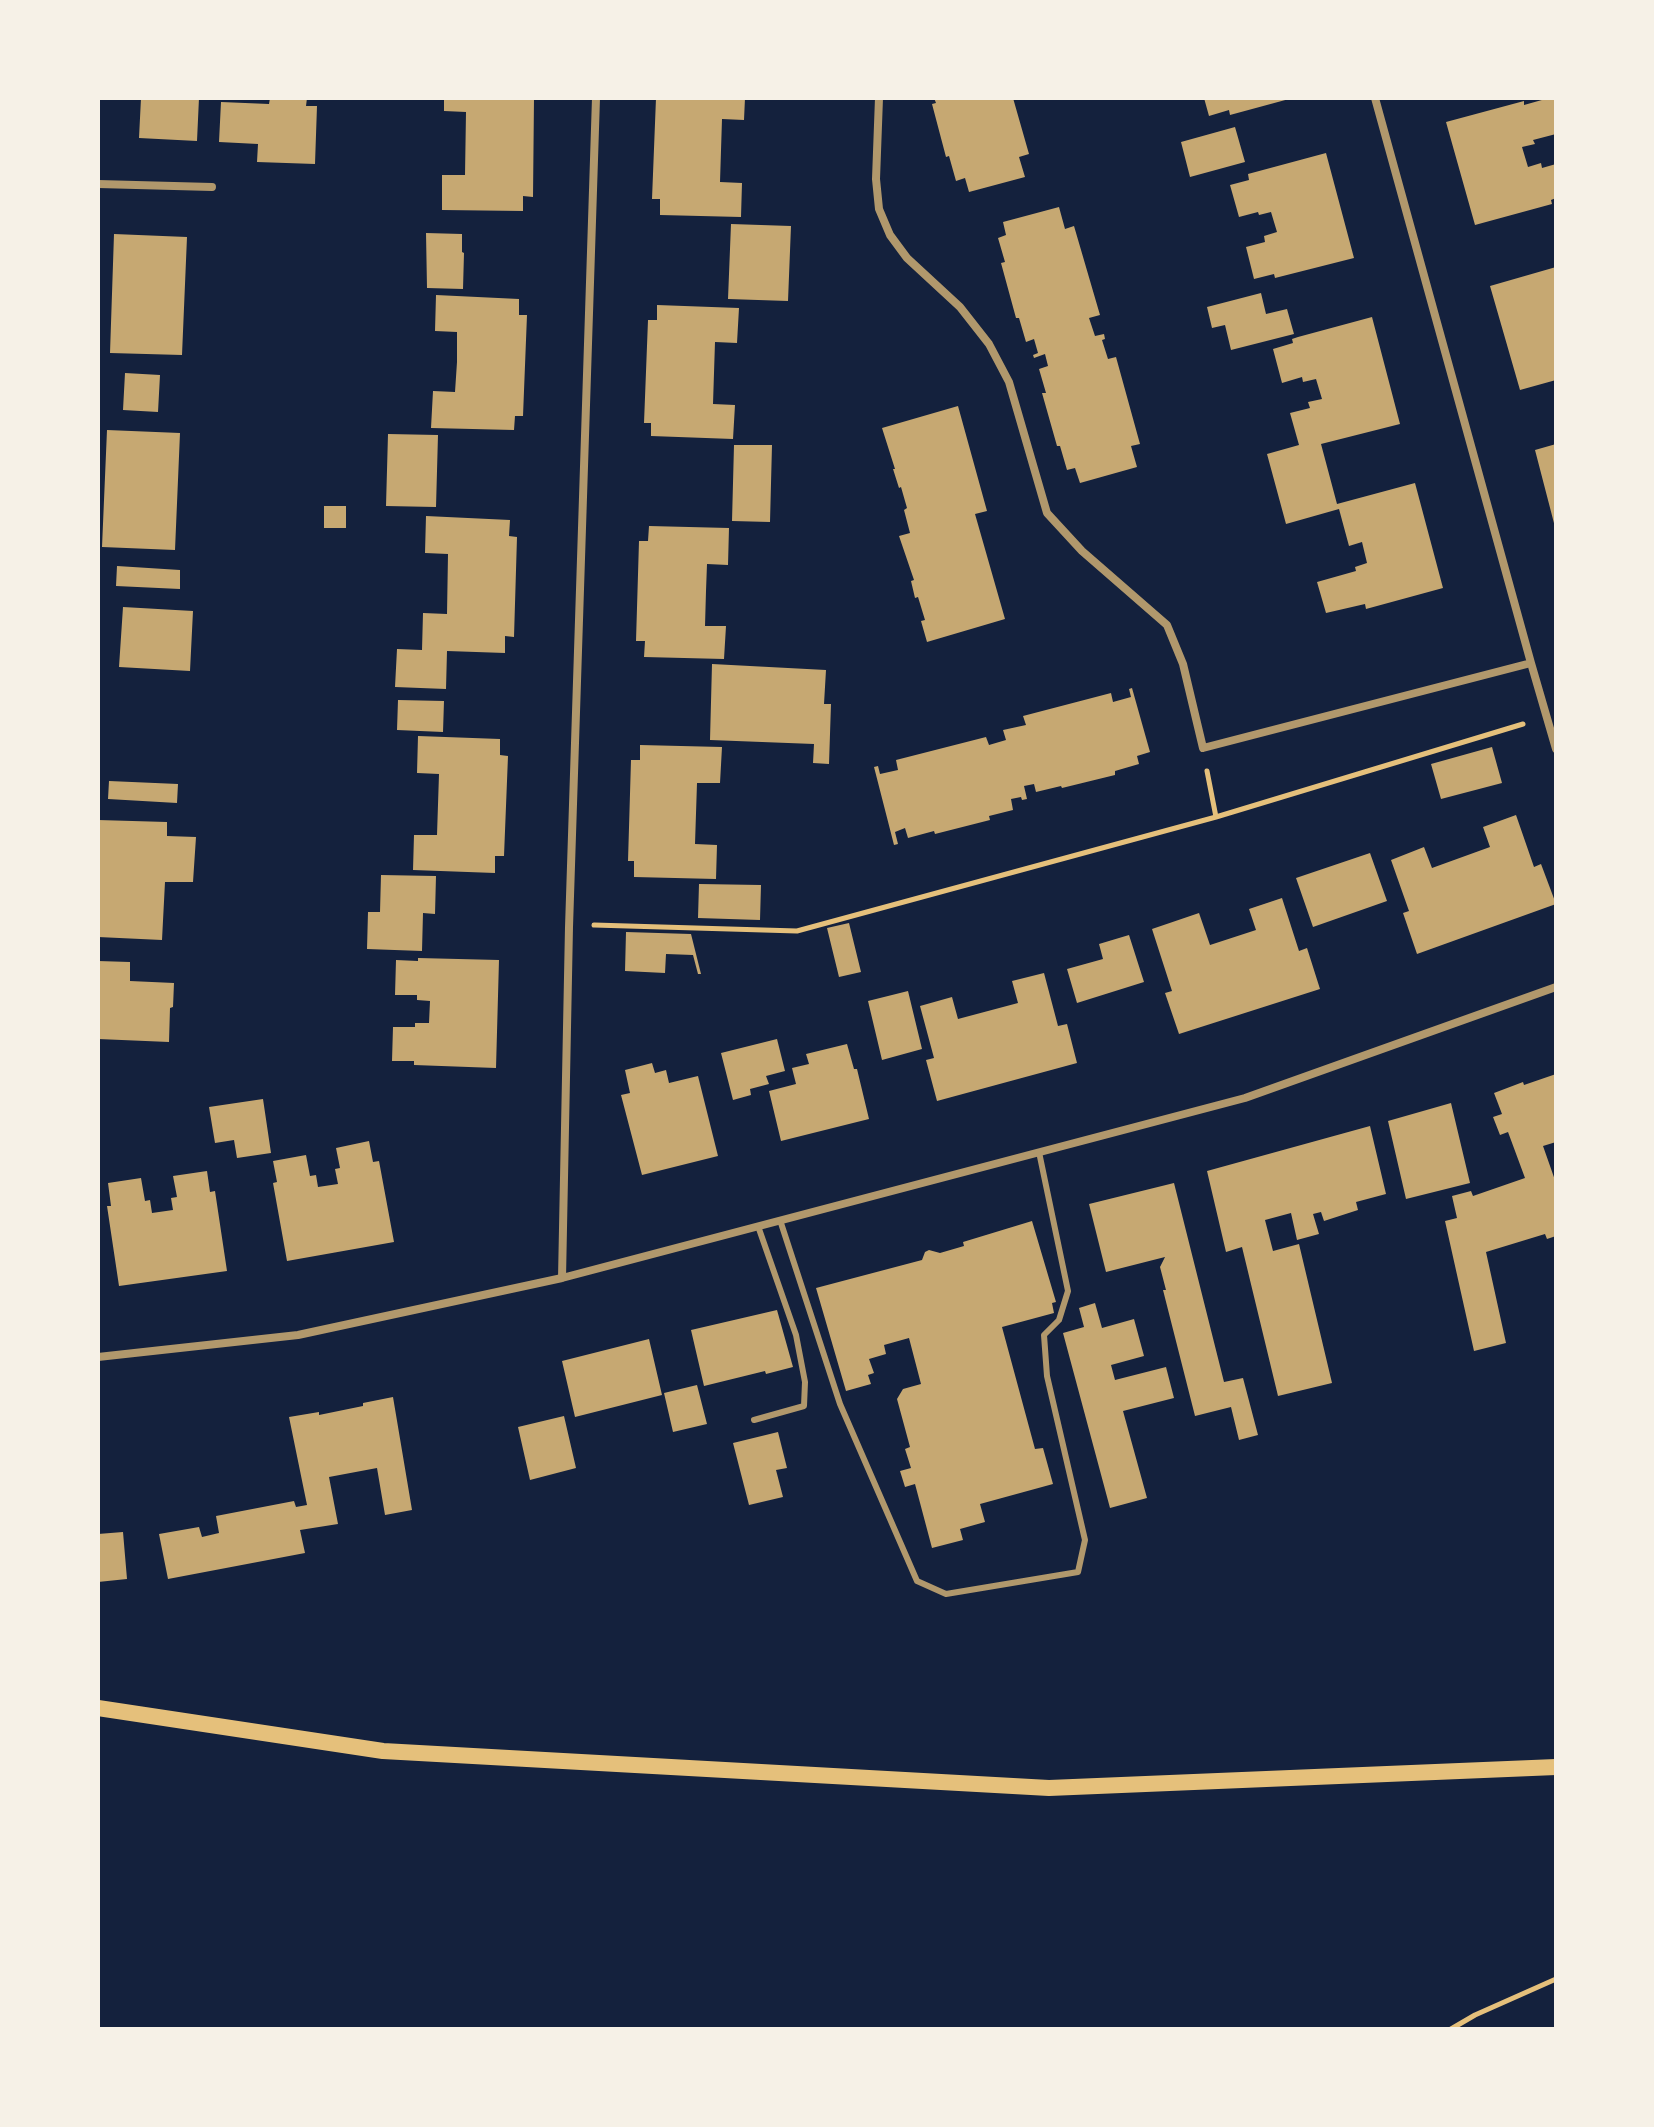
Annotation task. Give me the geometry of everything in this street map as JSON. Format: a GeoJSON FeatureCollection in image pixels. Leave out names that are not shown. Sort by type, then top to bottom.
{"type":"FeatureCollection","features":[{"type":"Feature","properties":{"kind":"main road"},"geometry":{"type":"LineString","coordinates":[[98,1708],[383,1751],[1049,1788],[1556,1767]]}},
{"type":"Feature","properties":{"kind":"street"},"geometry":{"type":"LineString","coordinates":[[562,1278],[569,927],[596,98]]}},
{"type":"Feature","properties":{"kind":"street"},"geometry":{"type":"LineString","coordinates":[[879,98],[876,179],[879,209],[890,235],[907,258],[960,307],[989,344],[1009,382],[1047,513],[1082,551],[1167,625],[1183,664],[1203,748],[1531,663]]}},
{"type":"Feature","properties":{"kind":"street"},"geometry":{"type":"LineString","coordinates":[[1375,98],[1556,749]]}},
{"type":"Feature","properties":{"kind":"street"},"geometry":{"type":"LineString","coordinates":[[98,184],[212,187]]}},
{"type":"Feature","properties":{"kind":"street"},"geometry":{"type":"LineString","coordinates":[[98,1357],[298,1335],[562,1278],[1245,1098],[1556,987]]}},
{"type":"Feature","properties":{"kind":"lane"},"geometry":{"type":"LineString","coordinates":[[780,1220],[840,1404],[917,1581],[946,1594],[1078,1572],[1085,1540],[1047,1376],[1044,1335],[1059,1320],[1068,1291],[1039,1152]]}},
{"type":"Feature","properties":{"kind":"lane"},"geometry":{"type":"LineString","coordinates":[[754,1420],[804,1406],[805,1382],[796,1335],[758,1226]]}},
{"type":"Feature","properties":{"kind":"path"},"geometry":{"type":"LineString","coordinates":[[569,927],[604,925],[797,931],[1216,817],[1547,717]]}},
{"type":"Feature","properties":{"kind":"path"},"geometry":{"type":"LineString","coordinates":[[1203,748],[1216,817]]}},
{"type":"Feature","properties":{"kind":"path"},"geometry":{"type":"LineString","coordinates":[[1451,2029],[1556,1979]]}},
{"type":"Feature","properties":{"kind":"building"},"geometry":{"type":"Polygon","coordinates":[[[141,98],[199,98],[197,141],[139,138],[141,98]]]}},
{"type":"Feature","properties":{"kind":"building"},"geometry":{"type":"Polygon","coordinates":[[[270,98],[307,98],[306,106],[317,106],[315,164],[257,162],[258,144],[219,142],[221,102],[269,104],[270,98]]]}},
{"type":"Feature","properties":{"kind":"building"},"geometry":{"type":"Polygon","coordinates":[[[444,98],[534,98],[533,197],[523,196],[523,211],[442,210],[442,175],[465,175],[466,112],[444,111],[444,98]]]}},
{"type":"Feature","properties":{"kind":"building"},"geometry":{"type":"Polygon","coordinates":[[[656,98],[745,98],[744,120],[722,119],[720,182],[742,183],[741,217],[660,215],[660,199],[652,199],[656,98]]]}},
{"type":"Feature","properties":{"kind":"building"},"geometry":{"type":"Polygon","coordinates":[[[934,98],[1013,98],[1029,154],[1019,157],[1025,177],[969,192],[965,178],[956,181],[949,156],[946,157],[932,104],[936,103],[934,98]]]}},
{"type":"Feature","properties":{"kind":"building"},"geometry":{"type":"Polygon","coordinates":[[[1204,98],[1289,99],[1230,115],[1229,110],[1209,116],[1204,98]]]}},
{"type":"Feature","properties":{"kind":"building"},"geometry":{"type":"Polygon","coordinates":[[[1556,98],[1556,134],[1533,140],[1535,144],[1522,147],[1528,167],[1541,163],[1542,168],[1556,164],[1556,198],[1551,200],[1552,204],[1475,225],[1446,122],[1524,101],[1524,105],[1556,98]]]}},
{"type":"Feature","properties":{"kind":"building"},"geometry":{"type":"Polygon","coordinates":[[[1235,127],[1245,162],[1190,177],[1181,142],[1235,127]]]}},
{"type":"Feature","properties":{"kind":"building"},"geometry":{"type":"Polygon","coordinates":[[[1326,153],[1354,258],[1275,278],[1274,274],[1254,279],[1246,247],[1265,242],[1264,236],[1277,232],[1271,212],[1239,217],[1230,185],[1249,180],[1248,174],[1326,153]]]}},
{"type":"Feature","properties":{"kind":"building"},"geometry":{"type":"Polygon","coordinates":[[[1059,207],[1065,229],[1074,226],[1100,315],[1089,318],[1095,336],[1104,334],[1105,339],[1102,340],[1108,359],[1116,357],[1140,444],[1131,446],[1137,467],[1080,483],[1075,468],[1067,470],[1060,446],[1057,446],[1042,393],[1046,393],[1039,369],[1048,366],[1045,354],[1034,358],[1033,355],[1038,353],[1034,339],[1026,342],[1019,318],[1016,318],[1001,263],[1005,262],[998,238],[1006,235],[1003,222],[1059,207]]]}},
{"type":"Feature","properties":{"kind":"building"},"geometry":{"type":"Polygon","coordinates":[[[731,224],[791,226],[788,301],[728,299],[731,224]]]}},
{"type":"Feature","properties":{"kind":"building"},"geometry":{"type":"Polygon","coordinates":[[[426,233],[462,234],[463,289],[427,288],[426,233]]]}},
{"type":"Feature","properties":{"kind":"building"},"geometry":{"type":"Polygon","coordinates":[[[114,234],[187,237],[182,355],[110,353],[114,234]]]}},
{"type":"Feature","properties":{"kind":"building"},"geometry":{"type":"Polygon","coordinates":[[[1556,267],[1556,380],[1520,390],[1490,286],[1556,267]]]}},
{"type":"Feature","properties":{"kind":"building"},"geometry":{"type":"Polygon","coordinates":[[[1261,293],[1266,314],[1287,309],[1294,334],[1231,350],[1225,325],[1212,328],[1207,307],[1261,293]]]}},
{"type":"Feature","properties":{"kind":"building"},"geometry":{"type":"Polygon","coordinates":[[[436,295],[519,299],[519,315],[527,315],[523,416],[515,416],[514,430],[431,428],[433,391],[455,392],[457,362],[457,332],[435,331],[436,295]]]}},
{"type":"Feature","properties":{"kind":"building"},"geometry":{"type":"Polygon","coordinates":[[[657,305],[739,308],[737,343],[715,342],[713,404],[735,405],[733,439],[651,436],[651,423],[644,423],[648,320],[657,320],[657,305]]]}},
{"type":"Feature","properties":{"kind":"building"},"geometry":{"type":"Polygon","coordinates":[[[1372,317],[1400,424],[1321,444],[1337,504],[1415,483],[1443,588],[1366,609],[1365,604],[1326,613],[1317,582],[1356,571],[1355,567],[1367,563],[1362,542],[1349,546],[1339,509],[1286,524],[1267,454],[1299,445],[1290,413],[1310,408],[1308,402],[1322,399],[1316,379],[1303,382],[1302,377],[1282,383],[1273,349],[1293,343],[1292,339],[1298,337],[1372,317]]]}},
{"type":"Feature","properties":{"kind":"building"},"geometry":{"type":"Polygon","coordinates":[[[125,373],[160,375],[158,412],[123,410],[125,373]]]}},
{"type":"Feature","properties":{"kind":"building"},"geometry":{"type":"Polygon","coordinates":[[[958,406],[987,511],[975,514],[1005,619],[927,642],[921,621],[925,620],[918,597],[915,598],[911,581],[914,580],[899,536],[910,533],[904,510],[907,508],[882,428],[958,406]]]}},
{"type":"Feature","properties":{"kind":"building"},"geometry":{"type":"Polygon","coordinates":[[[107,430],[180,433],[175,550],[102,547],[107,430]]]}},
{"type":"Feature","properties":{"kind":"building"},"geometry":{"type":"Polygon","coordinates":[[[388,434],[438,435],[436,507],[386,506],[388,434]]]}},
{"type":"Feature","properties":{"kind":"building"},"geometry":{"type":"Polygon","coordinates":[[[1556,444],[1556,527],[1555,527],[1535,450],[1556,444]]]}},
{"type":"Feature","properties":{"kind":"building"},"geometry":{"type":"Polygon","coordinates":[[[734,445],[772,445],[770,522],[732,521],[734,445]]]}},
{"type":"Feature","properties":{"kind":"building"},"geometry":{"type":"Polygon","coordinates":[[[324,506],[346,506],[346,528],[324,528],[324,506]]]}},
{"type":"Feature","properties":{"kind":"building"},"geometry":{"type":"Polygon","coordinates":[[[426,516],[510,520],[509,536],[517,537],[514,637],[505,636],[505,653],[447,651],[446,689],[395,687],[397,649],[422,650],[423,613],[447,614],[448,554],[425,553],[426,516]]]}},
{"type":"Feature","properties":{"kind":"building"},"geometry":{"type":"Polygon","coordinates":[[[649,526],[729,528],[728,565],[707,564],[705,626],[726,626],[724,659],[644,657],[645,641],[636,641],[639,541],[648,541],[649,526]]]}},
{"type":"Feature","properties":{"kind":"building"},"geometry":{"type":"Polygon","coordinates":[[[117,566],[180,570],[180,589],[116,586],[117,566]]]}},
{"type":"Feature","properties":{"kind":"building"},"geometry":{"type":"Polygon","coordinates":[[[123,607],[193,611],[190,671],[119,667],[123,607]]]}},
{"type":"Feature","properties":{"kind":"building"},"geometry":{"type":"Polygon","coordinates":[[[712,664],[826,670],[824,704],[831,704],[829,764],[813,763],[814,744],[710,740],[712,664]]]}},
{"type":"Feature","properties":{"kind":"building"},"geometry":{"type":"Polygon","coordinates":[[[1132,688],[1150,752],[1137,756],[1139,764],[1115,771],[1115,775],[1062,788],[1036,792],[1034,784],[1024,786],[1027,799],[1011,799],[1013,810],[989,816],[990,820],[935,834],[934,831],[908,838],[905,828],[895,832],[898,844],[894,845],[874,767],[878,766],[880,774],[898,770],[896,760],[986,737],[989,745],[1006,740],[1003,730],[1026,725],[1023,716],[1111,693],[1113,702],[1131,697],[1129,689],[1132,688]]]}},
{"type":"Feature","properties":{"kind":"building"},"geometry":{"type":"Polygon","coordinates":[[[398,700],[444,701],[443,732],[397,730],[398,700]]]}},
{"type":"Feature","properties":{"kind":"building"},"geometry":{"type":"Polygon","coordinates":[[[418,736],[500,739],[500,755],[508,756],[504,856],[495,856],[495,873],[413,870],[414,835],[437,835],[439,774],[417,773],[418,736]]]}},
{"type":"Feature","properties":{"kind":"building"},"geometry":{"type":"Polygon","coordinates":[[[640,745],[722,747],[720,783],[697,783],[695,844],[717,845],[716,879],[634,877],[634,861],[628,861],[631,760],[640,760],[640,745]]]}},
{"type":"Feature","properties":{"kind":"building"},"geometry":{"type":"Polygon","coordinates":[[[1492,747],[1502,783],[1441,799],[1431,764],[1492,747]]]}},
{"type":"Feature","properties":{"kind":"building"},"geometry":{"type":"Polygon","coordinates":[[[109,781],[178,784],[177,803],[108,799],[109,781]]]}},
{"type":"Feature","properties":{"kind":"building"},"geometry":{"type":"Polygon","coordinates":[[[1516,815],[1534,867],[1541,864],[1556,904],[1417,954],[1403,913],[1409,911],[1391,860],[1424,847],[1432,868],[1490,847],[1483,827],[1516,815]]]}},
{"type":"Feature","properties":{"kind":"building"},"geometry":{"type":"Polygon","coordinates":[[[98,820],[167,822],[167,836],[196,837],[193,882],[165,882],[162,940],[98,937],[98,820]]]}},
{"type":"Feature","properties":{"kind":"building"},"geometry":{"type":"Polygon","coordinates":[[[1370,853],[1387,901],[1313,927],[1296,878],[1370,853]]]}},
{"type":"Feature","properties":{"kind":"building"},"geometry":{"type":"Polygon","coordinates":[[[381,875],[436,876],[435,914],[423,913],[422,951],[367,949],[368,912],[380,912],[381,875]]]}},
{"type":"Feature","properties":{"kind":"building"},"geometry":{"type":"Polygon","coordinates":[[[699,884],[761,885],[760,920],[698,918],[699,884]]]}},
{"type":"Feature","properties":{"kind":"building"},"geometry":{"type":"Polygon","coordinates":[[[1282,898],[1299,951],[1307,948],[1320,989],[1179,1034],[1165,993],[1172,991],[1152,929],[1199,913],[1210,945],[1256,930],[1249,909],[1282,898]]]}},
{"type":"Feature","properties":{"kind":"building"},"geometry":{"type":"Polygon","coordinates":[[[849,923],[861,972],[839,977],[827,928],[849,923]]]}},
{"type":"Feature","properties":{"kind":"building"},"geometry":{"type":"Polygon","coordinates":[[[626,932],[691,934],[701,974],[698,974],[693,955],[666,954],[665,973],[625,971],[626,932]]]}},
{"type":"Feature","properties":{"kind":"building"},"geometry":{"type":"Polygon","coordinates":[[[1129,935],[1144,982],[1077,1003],[1067,969],[1103,959],[1099,944],[1129,935]]]}},
{"type":"Feature","properties":{"kind":"building"},"geometry":{"type":"Polygon","coordinates":[[[418,958],[499,960],[496,1068],[414,1065],[414,1061],[392,1061],[393,1027],[415,1027],[415,1023],[429,1023],[430,1001],[417,1000],[417,995],[395,995],[396,960],[418,961],[418,958]]]}},
{"type":"Feature","properties":{"kind":"building"},"geometry":{"type":"Polygon","coordinates":[[[98,961],[130,962],[130,981],[174,983],[169,1042],[98,1039],[98,961]]]}},
{"type":"Feature","properties":{"kind":"building"},"geometry":{"type":"Polygon","coordinates":[[[1044,973],[1058,1026],[1067,1024],[1077,1063],[937,1101],[926,1060],[934,1058],[920,1006],[952,997],[958,1019],[1018,1003],[1012,981],[1044,973]]]}},
{"type":"Feature","properties":{"kind":"building"},"geometry":{"type":"Polygon","coordinates":[[[908,991],[922,1049],[882,1060],[868,1001],[908,991]]]}},
{"type":"Feature","properties":{"kind":"building"},"geometry":{"type":"Polygon","coordinates":[[[777,1039],[785,1071],[766,1076],[769,1084],[750,1089],[751,1095],[733,1100],[721,1053],[777,1039]]]}},
{"type":"Feature","properties":{"kind":"building"},"geometry":{"type":"Polygon","coordinates":[[[847,1044],[854,1069],[857,1069],[869,1119],[781,1141],[769,1091],[796,1084],[792,1068],[809,1064],[806,1054],[847,1044]]]}},
{"type":"Feature","properties":{"kind":"building"},"geometry":{"type":"Polygon","coordinates":[[[652,1063],[655,1073],[666,1070],[669,1083],[698,1076],[718,1156],[642,1175],[621,1095],[630,1093],[625,1070],[652,1063]]]}},
{"type":"Feature","properties":{"kind":"building"},"geometry":{"type":"Polygon","coordinates":[[[1556,1074],[1556,1142],[1543,1146],[1556,1183],[1556,1236],[1547,1239],[1545,1234],[1486,1252],[1506,1343],[1474,1351],[1445,1221],[1457,1218],[1452,1196],[1471,1191],[1473,1196],[1525,1178],[1508,1132],[1500,1135],[1493,1117],[1502,1114],[1494,1093],[1556,1074]]]}},
{"type":"Feature","properties":{"kind":"building"},"geometry":{"type":"Polygon","coordinates":[[[263,1099],[271,1153],[237,1158],[234,1140],[215,1143],[209,1107],[263,1099]]]}},
{"type":"Feature","properties":{"kind":"building"},"geometry":{"type":"Polygon","coordinates":[[[1451,1103],[1470,1183],[1406,1199],[1388,1121],[1451,1103]]]}},
{"type":"Feature","properties":{"kind":"building"},"geometry":{"type":"Polygon","coordinates":[[[1370,1126],[1386,1194],[1356,1202],[1358,1210],[1324,1221],[1321,1212],[1313,1214],[1319,1234],[1297,1240],[1291,1213],[1265,1220],[1273,1251],[1299,1244],[1332,1383],[1278,1396],[1242,1247],[1226,1252],[1207,1171],[1370,1126]]]}},
{"type":"Feature","properties":{"kind":"building"},"geometry":{"type":"Polygon","coordinates":[[[369,1141],[373,1162],[379,1161],[394,1242],[287,1261],[273,1183],[277,1182],[273,1161],[306,1155],[310,1176],[316,1175],[318,1187],[338,1184],[335,1169],[340,1168],[336,1148],[369,1141]]]}},
{"type":"Feature","properties":{"kind":"building"},"geometry":{"type":"Polygon","coordinates":[[[207,1171],[210,1192],[215,1191],[227,1271],[119,1286],[107,1206],[111,1206],[108,1183],[141,1178],[145,1201],[150,1200],[152,1213],[173,1210],[171,1198],[177,1197],[173,1176],[207,1171]]]}},
{"type":"Feature","properties":{"kind":"building"},"geometry":{"type":"Polygon","coordinates":[[[1174,1183],[1224,1382],[1243,1378],[1258,1435],[1239,1440],[1231,1407],[1195,1416],[1163,1290],[1166,1290],[1160,1267],[1165,1257],[1106,1272],[1089,1204],[1174,1183]]]}},
{"type":"Feature","properties":{"kind":"building"},"geometry":{"type":"Polygon","coordinates":[[[1032,1221],[1056,1302],[1052,1303],[1054,1313],[1002,1327],[1035,1449],[1043,1448],[1053,1484],[980,1504],[985,1522],[960,1529],[963,1540],[932,1548],[915,1484],[905,1487],[900,1471],[911,1468],[905,1449],[910,1447],[897,1399],[903,1389],[921,1384],[909,1338],[884,1345],[886,1354],[869,1359],[874,1373],[868,1375],[871,1384],[846,1391],[816,1288],[922,1260],[929,1250],[940,1253],[964,1246],[963,1242],[1032,1221]]]}},
{"type":"Feature","properties":{"kind":"building"},"geometry":{"type":"Polygon","coordinates":[[[1095,1303],[1102,1328],[1134,1319],[1144,1356],[1111,1365],[1115,1380],[1166,1367],[1174,1398],[1123,1411],[1147,1498],[1110,1508],[1063,1333],[1084,1327],[1079,1308],[1095,1303]]]}},
{"type":"Feature","properties":{"kind":"building"},"geometry":{"type":"Polygon","coordinates":[[[777,1310],[793,1367],[704,1386],[691,1330],[777,1310]]]}},
{"type":"Feature","properties":{"kind":"building"},"geometry":{"type":"Polygon","coordinates":[[[649,1339],[662,1395],[575,1417],[562,1361],[649,1339]]]}},
{"type":"Feature","properties":{"kind":"building"},"geometry":{"type":"Polygon","coordinates":[[[697,1385],[707,1424],[673,1432],[664,1393],[697,1385]]]}},
{"type":"Feature","properties":{"kind":"building"},"geometry":{"type":"Polygon","coordinates":[[[393,1397],[412,1510],[385,1515],[377,1468],[329,1477],[338,1524],[300,1530],[305,1553],[168,1579],[159,1534],[199,1527],[202,1537],[219,1533],[216,1516],[294,1501],[296,1507],[307,1505],[289,1417],[319,1412],[319,1415],[393,1397]]]}},
{"type":"Feature","properties":{"kind":"building"},"geometry":{"type":"Polygon","coordinates":[[[564,1416],[576,1468],[530,1480],[518,1427],[564,1416]]]}},
{"type":"Feature","properties":{"kind":"building"},"geometry":{"type":"Polygon","coordinates":[[[778,1432],[787,1468],[776,1470],[783,1497],[749,1505],[733,1443],[778,1432]]]}},
{"type":"Feature","properties":{"kind":"building"},"geometry":{"type":"Polygon","coordinates":[[[123,1532],[127,1579],[98,1582],[98,1534],[123,1532]]]}}]}
